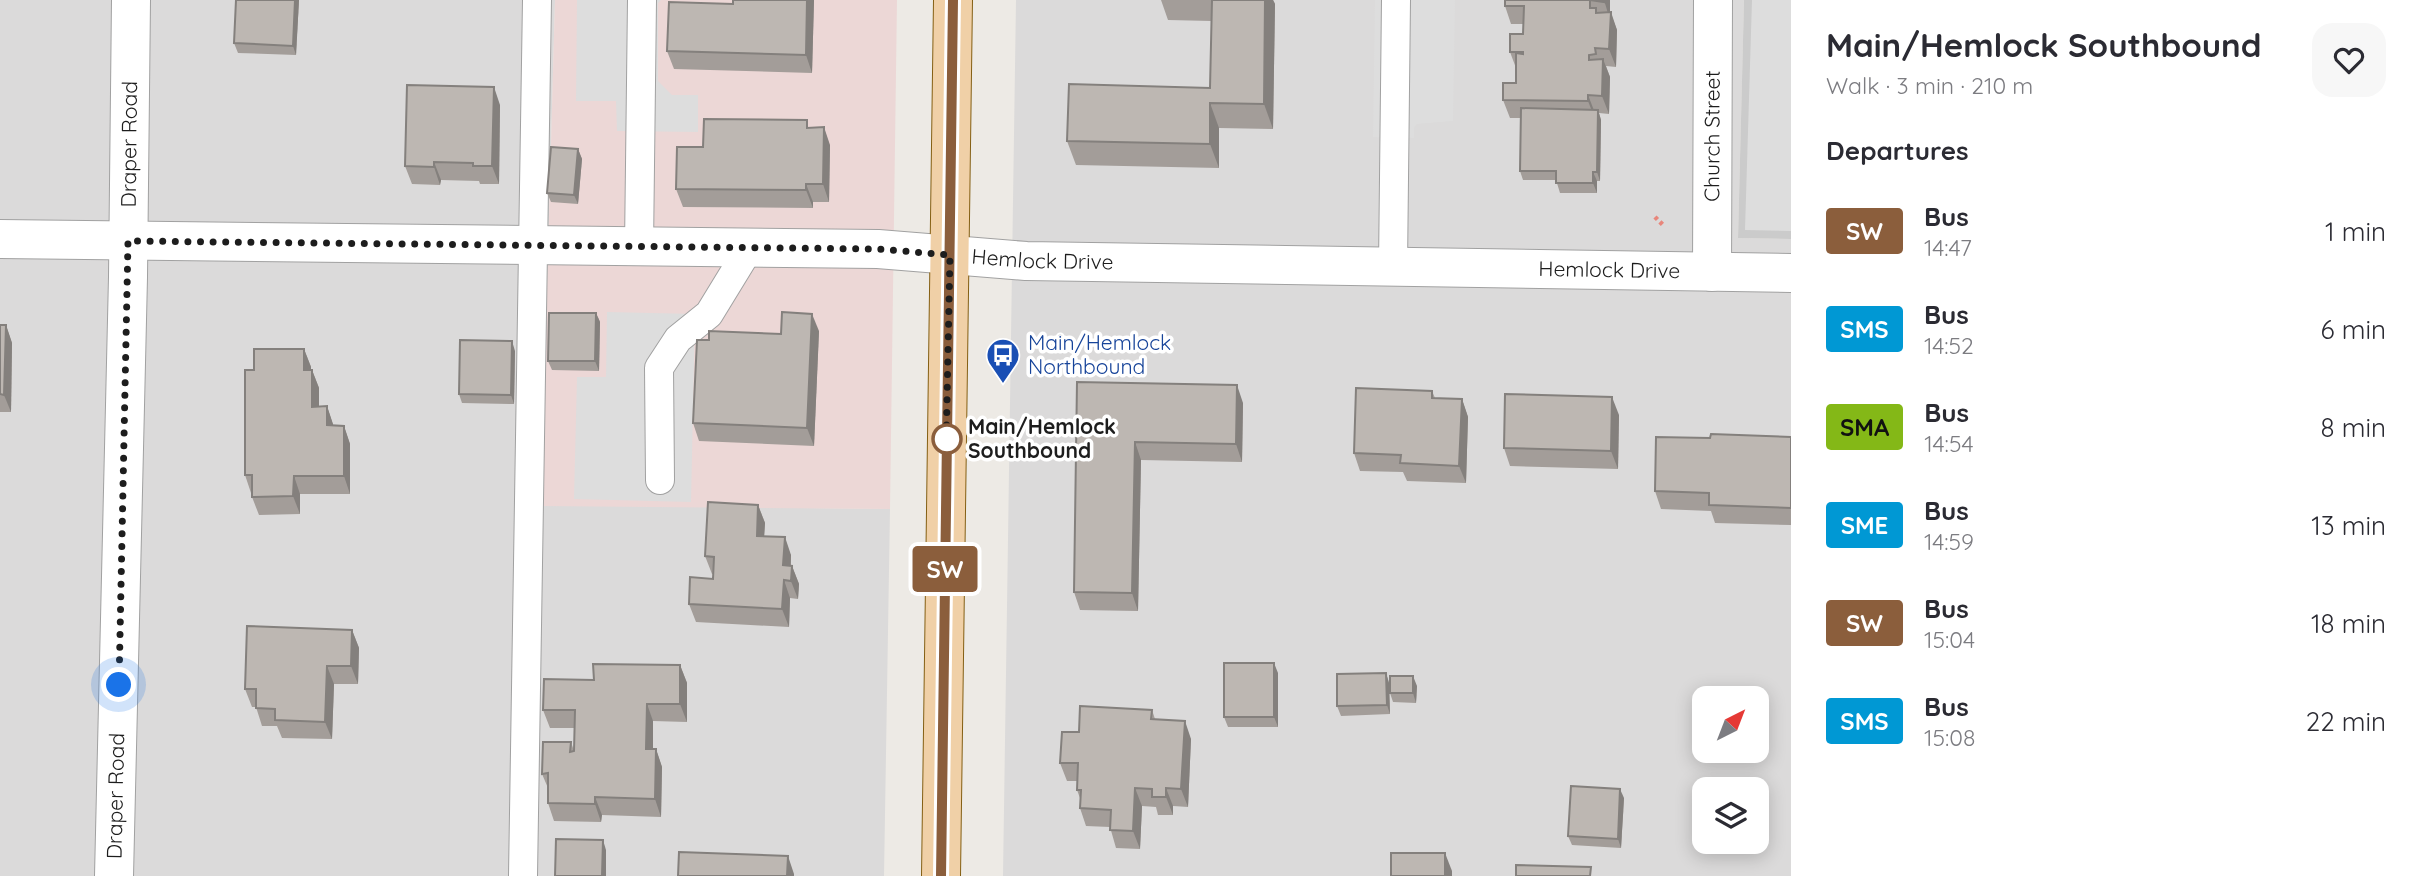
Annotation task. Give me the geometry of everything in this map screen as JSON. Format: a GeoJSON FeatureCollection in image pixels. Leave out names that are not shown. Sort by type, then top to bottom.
{"type":"FeatureCollection","features":[{"type":"Feature","properties":{"kind":"main road"},"geometry":{"type":"LineString","coordinates":[[941,876],[953,0]]}},
{"type":"Feature","properties":{"kind":"street","name":"Draper Road"},"geometry":{"type":"LineString","coordinates":[[114,876],[131,0]]}},
{"type":"Feature","properties":{"kind":"street","name":"Church Street"},"geometry":{"type":"LineString","coordinates":[[1712,272],[1713,0]]}},
{"type":"Feature","properties":{"kind":"street","name":"Hemlock Drive"},"geometry":{"type":"LineString","coordinates":[[0,239],[878,249],[1026,261],[1791,274]]}},
{"type":"Feature","properties":{"kind":"lane"},"geometry":{"type":"LineString","coordinates":[[523,876],[537,0]]}},
{"type":"Feature","properties":{"kind":"lane"},"geometry":{"type":"LineString","coordinates":[[639,247],[642,0]]}},
{"type":"Feature","properties":{"kind":"lane"},"geometry":{"type":"LineString","coordinates":[[1393,267],[1396,0]]}},
{"type":"Feature","properties":{"kind":"lane"},"geometry":{"type":"LineString","coordinates":[[660,480],[659,368],[678,339],[709,314],[750,247]]}},
{"type":"Feature","properties":{"kind":"shaded area"},"geometry":{"type":"Polygon","coordinates":[[[0,0],[555,0],[541,505],[890,509],[884,876],[0,876],[0,0]]]}},
{"type":"Feature","properties":{"kind":"shaded area"},"geometry":{"type":"Polygon","coordinates":[[[555,0],[897,0],[890,509],[541,506],[555,0]]]}},
{"type":"Feature","properties":{"kind":"shaded area"},"geometry":{"type":"Polygon","coordinates":[[[577,0],[661,0],[658,3],[658,81],[672,95],[698,95],[698,132],[617,131],[616,101],[576,101],[577,0]]]}},
{"type":"Feature","properties":{"kind":"shaded area"},"geometry":{"type":"Polygon","coordinates":[[[1016,0],[1744,0],[1738,238],[1791,239],[1791,876],[1003,876],[1016,0]]]}},
{"type":"Feature","properties":{"kind":"shaded area"},"geometry":{"type":"Polygon","coordinates":[[[1375,0],[1455,0],[1453,121],[1417,124],[1414,138],[1373,137],[1375,0]]]}},
{"type":"Feature","properties":{"kind":"shaded area"},"geometry":{"type":"Polygon","coordinates":[[[1744,0],[1791,0],[1791,239],[1738,238],[1744,0]]]}},
{"type":"Feature","properties":{"kind":"shaded area"},"geometry":{"type":"Polygon","coordinates":[[[1752,0],[1791,0],[1791,231],[1745,230],[1752,0]]]}},
{"type":"Feature","properties":{"kind":"shaded area"},"geometry":{"type":"Polygon","coordinates":[[[607,312],[695,314],[691,502],[574,499],[577,377],[606,377],[607,312]]]}},
{"type":"Feature","properties":{"kind":"building"},"geometry":{"type":"Polygon","coordinates":[[[236,0],[295,0],[293,46],[234,43],[236,0]]]}},
{"type":"Feature","properties":{"kind":"building"},"geometry":{"type":"Polygon","coordinates":[[[733,0],[807,0],[806,55],[667,51],[669,2],[733,4],[733,0]]]}},
{"type":"Feature","properties":{"kind":"building"},"geometry":{"type":"Polygon","coordinates":[[[1212,0],[1265,0],[1264,104],[1210,103],[1210,144],[1067,141],[1069,84],[1210,88],[1212,0]]]}},
{"type":"Feature","properties":{"kind":"building"},"geometry":{"type":"Polygon","coordinates":[[[1505,0],[1590,0],[1590,8],[1596,8],[1596,13],[1611,12],[1609,49],[1595,48],[1596,54],[1589,55],[1589,60],[1603,59],[1602,96],[1588,95],[1588,101],[1503,100],[1503,83],[1516,83],[1516,53],[1523,54],[1510,52],[1510,34],[1523,34],[1524,6],[1505,6],[1505,0]]]}},
{"type":"Feature","properties":{"kind":"building"},"geometry":{"type":"Polygon","coordinates":[[[407,85],[494,87],[492,166],[434,162],[434,167],[405,166],[407,85]]]}},
{"type":"Feature","properties":{"kind":"building"},"geometry":{"type":"Polygon","coordinates":[[[1521,108],[1598,110],[1597,172],[1593,172],[1593,183],[1556,183],[1556,171],[1520,171],[1521,108]]]}},
{"type":"Feature","properties":{"kind":"building"},"geometry":{"type":"Polygon","coordinates":[[[704,119],[807,120],[807,128],[824,127],[823,184],[806,184],[806,190],[676,189],[677,147],[703,147],[704,119]]]}},
{"type":"Feature","properties":{"kind":"building"},"geometry":{"type":"Polygon","coordinates":[[[551,147],[578,149],[574,195],[547,193],[551,147]]]}},
{"type":"Feature","properties":{"kind":"building"},"geometry":{"type":"Polygon","coordinates":[[[782,312],[812,314],[807,428],[693,423],[697,340],[709,340],[709,331],[781,334],[782,312]]]}},
{"type":"Feature","properties":{"kind":"building"},"geometry":{"type":"Polygon","coordinates":[[[549,313],[596,313],[595,361],[548,361],[549,313]]]}},
{"type":"Feature","properties":{"kind":"building"},"geometry":{"type":"Polygon","coordinates":[[[0,325],[6,325],[4,395],[0,394],[0,325]]]}},
{"type":"Feature","properties":{"kind":"building"},"geometry":{"type":"Polygon","coordinates":[[[460,340],[512,341],[511,395],[459,394],[460,340]]]}},
{"type":"Feature","properties":{"kind":"building"},"geometry":{"type":"Polygon","coordinates":[[[254,349],[304,349],[304,370],[312,370],[312,407],[327,406],[327,425],[344,426],[344,476],[294,476],[293,496],[252,497],[252,475],[245,475],[245,370],[254,370],[254,349]]]}},
{"type":"Feature","properties":{"kind":"building"},"geometry":{"type":"Polygon","coordinates":[[[1077,382],[1237,385],[1236,444],[1135,442],[1132,593],[1074,592],[1077,382]]]}},
{"type":"Feature","properties":{"kind":"building"},"geometry":{"type":"Polygon","coordinates":[[[1356,388],[1432,391],[1432,398],[1462,399],[1459,466],[1400,463],[1401,455],[1354,453],[1356,388]]]}},
{"type":"Feature","properties":{"kind":"building"},"geometry":{"type":"Polygon","coordinates":[[[1505,394],[1612,397],[1611,451],[1504,448],[1505,394]]]}},
{"type":"Feature","properties":{"kind":"building"},"geometry":{"type":"Polygon","coordinates":[[[1711,434],[1791,437],[1791,508],[1709,505],[1709,493],[1655,491],[1656,437],[1710,438],[1711,434]]]}},
{"type":"Feature","properties":{"kind":"building"},"geometry":{"type":"Polygon","coordinates":[[[708,502],[758,505],[757,536],[785,537],[783,565],[792,566],[791,581],[784,580],[782,609],[689,604],[690,577],[713,579],[714,557],[705,556],[708,502]]]}},
{"type":"Feature","properties":{"kind":"building"},"geometry":{"type":"Polygon","coordinates":[[[247,626],[352,630],[351,666],[327,666],[325,722],[275,720],[275,709],[256,708],[256,689],[245,689],[247,626]]]}},
{"type":"Feature","properties":{"kind":"building"},"geometry":{"type":"Polygon","coordinates":[[[1224,663],[1274,663],[1274,717],[1224,717],[1224,663]]]}},
{"type":"Feature","properties":{"kind":"building"},"geometry":{"type":"Polygon","coordinates":[[[593,664],[680,665],[680,704],[647,704],[646,749],[656,749],[655,799],[595,797],[595,804],[548,803],[548,773],[542,774],[543,742],[571,742],[570,752],[574,751],[575,710],[543,710],[544,679],[594,680],[593,664]]]}},
{"type":"Feature","properties":{"kind":"building"},"geometry":{"type":"Polygon","coordinates":[[[1386,673],[1387,705],[1337,706],[1337,674],[1386,673]]]}},
{"type":"Feature","properties":{"kind":"building"},"geometry":{"type":"Polygon","coordinates":[[[1390,676],[1413,676],[1413,693],[1390,693],[1390,676]]]}},
{"type":"Feature","properties":{"kind":"building"},"geometry":{"type":"Polygon","coordinates":[[[1080,706],[1152,710],[1151,719],[1185,721],[1181,789],[1166,788],[1166,797],[1152,797],[1152,789],[1135,788],[1133,831],[1110,830],[1111,810],[1080,808],[1081,790],[1077,790],[1078,763],[1060,763],[1062,732],[1079,732],[1080,706]]]}},
{"type":"Feature","properties":{"kind":"building"},"geometry":{"type":"Polygon","coordinates":[[[1571,786],[1620,789],[1618,839],[1568,836],[1571,786]]]}},
{"type":"Feature","properties":{"kind":"building"},"geometry":{"type":"Polygon","coordinates":[[[556,839],[603,840],[602,876],[555,876],[556,839]]]}},
{"type":"Feature","properties":{"kind":"building"},"geometry":{"type":"Polygon","coordinates":[[[679,852],[788,856],[787,876],[678,876],[679,852]]]}},
{"type":"Feature","properties":{"kind":"building"},"geometry":{"type":"Polygon","coordinates":[[[1391,853],[1445,853],[1445,876],[1391,876],[1391,853]]]}},
{"type":"Feature","properties":{"kind":"building"},"geometry":{"type":"Polygon","coordinates":[[[1516,865],[1591,867],[1590,876],[1516,876],[1516,865]]]}},
{"type":"Feature","properties":{"kind":"bus line","name":"SW"},"geometry":{"type":"LineString","coordinates":[[941,876],[953,0]]}},
{"type":"Feature","properties":{"kind":"place","name":"Main/Hemlock Northbound"},"geometry":{"type":"Point","coordinates":[1003,385]}},
{"type":"Feature","properties":{"kind":"place","name":"Main/Hemlock Southbound"},"geometry":{"type":"Point","coordinates":[947,439]}},
{"type":"Feature","properties":{"kind":"route"},"geometry":{"type":"LineString","coordinates":[[119,685],[128,241],[878,249],[950,255],[946,450],[947,439]]}}]}
